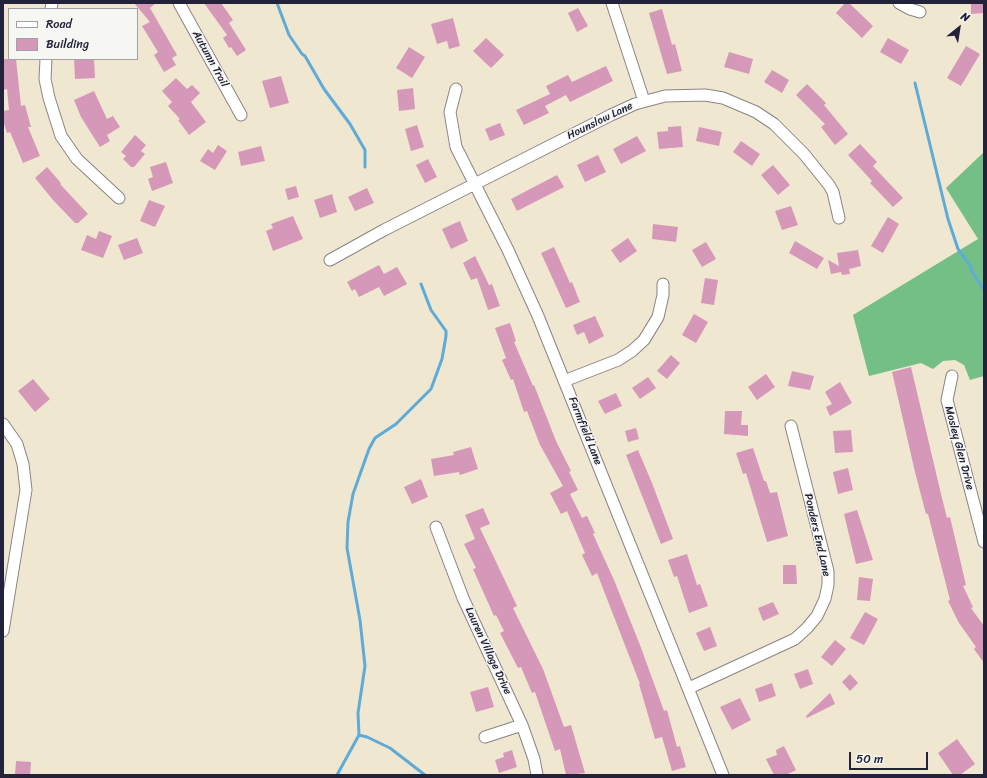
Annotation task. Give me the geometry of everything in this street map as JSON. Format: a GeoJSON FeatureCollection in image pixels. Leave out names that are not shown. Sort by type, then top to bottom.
{"type":"FeatureCollection","features":[{"type":"Feature","properties":{"kind":"street","name":"Autumn Trail"},"geometry":{"type":"LineString","coordinates":[[179,3],[241,115]]}},
{"type":"Feature","properties":{"kind":"street"},"geometry":{"type":"LineString","coordinates":[[612,3],[644,101]]}},
{"type":"Feature","properties":{"kind":"street"},"geometry":{"type":"LineString","coordinates":[[899,3],[920,12]]}},
{"type":"Feature","properties":{"kind":"street"},"geometry":{"type":"LineString","coordinates":[[46,60],[48,98],[61,136],[77,159],[119,198]]}},
{"type":"Feature","properties":{"kind":"street","name":"Farmfield Lane"},"geometry":{"type":"LineString","coordinates":[[456,89],[450,112],[453,138],[474,184],[521,277],[723,775]]}},
{"type":"Feature","properties":{"kind":"street","name":"Hounslow Lane"},"geometry":{"type":"LineString","coordinates":[[330,260],[474,184],[611,115],[644,101],[665,96],[705,95],[723,98],[756,112],[783,132],[829,185],[833,192],[839,218]]}},
{"type":"Feature","properties":{"kind":"street"},"geometry":{"type":"LineString","coordinates":[[564,381],[618,360],[632,351],[644,340],[658,317],[663,295],[663,284]]}},
{"type":"Feature","properties":{"kind":"street","name":"Mosley Glen Drive"},"geometry":{"type":"LineString","coordinates":[[952,376],[947,400],[984,542]]}},
{"type":"Feature","properties":{"kind":"street"},"geometry":{"type":"LineString","coordinates":[[3,424],[17,444],[23,464],[26,490],[3,631]]}},
{"type":"Feature","properties":{"kind":"street","name":"Ponders End Lane"},"geometry":{"type":"LineString","coordinates":[[689,688],[795,638],[807,628],[817,616],[825,598],[828,585],[828,571],[791,426]]}},
{"type":"Feature","properties":{"kind":"street","name":"Lauren Village Drive"},"geometry":{"type":"LineString","coordinates":[[436,527],[463,598],[522,725],[534,759],[537,775]]}},
{"type":"Feature","properties":{"kind":"street"},"geometry":{"type":"LineString","coordinates":[[485,737],[522,725]]}},
{"type":"Feature","properties":{"kind":"green space"},"geometry":{"type":"Polygon","coordinates":[[[984,152],[984,376],[970,380],[964,365],[955,360],[943,361],[933,369],[921,363],[869,376],[853,315],[978,239],[946,188],[984,152]]]}},
{"type":"Feature","properties":{"kind":"building"},"geometry":{"type":"Polygon","coordinates":[[[134,3],[156,3],[150,8],[177,55],[172,58],[176,65],[164,72],[154,55],[158,52],[142,26],[150,22],[134,3]]]}},
{"type":"Feature","properties":{"kind":"building"},"geometry":{"type":"Polygon","coordinates":[[[204,3],[221,3],[233,20],[229,23],[246,50],[237,56],[231,47],[229,48],[223,38],[227,35],[204,3]]]}},
{"type":"Feature","properties":{"kind":"building"},"geometry":{"type":"Polygon","coordinates":[[[845,3],[849,3],[873,26],[862,38],[836,13],[845,3]]]}},
{"type":"Feature","properties":{"kind":"building"},"geometry":{"type":"Polygon","coordinates":[[[971,3],[984,3],[984,13],[971,14],[971,3]]]}},
{"type":"Feature","properties":{"kind":"building"},"geometry":{"type":"Polygon","coordinates":[[[578,8],[588,26],[577,32],[568,13],[578,8]]]}},
{"type":"Feature","properties":{"kind":"building"},"geometry":{"type":"Polygon","coordinates":[[[662,9],[672,45],[675,44],[682,71],[667,74],[649,13],[662,9]]]}},
{"type":"Feature","properties":{"kind":"building"},"geometry":{"type":"Polygon","coordinates":[[[453,18],[460,46],[449,49],[447,41],[437,44],[431,24],[453,18]]]}},
{"type":"Feature","properties":{"kind":"building"},"geometry":{"type":"Polygon","coordinates":[[[486,38],[504,55],[491,68],[473,51],[486,38]]]}},
{"type":"Feature","properties":{"kind":"building"},"geometry":{"type":"Polygon","coordinates":[[[888,38],[909,50],[901,64],[880,52],[888,38]]]}},
{"type":"Feature","properties":{"kind":"building"},"geometry":{"type":"Polygon","coordinates":[[[966,46],[980,54],[961,86],[947,78],[966,46]]]}},
{"type":"Feature","properties":{"kind":"building"},"geometry":{"type":"Polygon","coordinates":[[[409,47],[425,57],[412,78],[396,68],[409,47]]]}},
{"type":"Feature","properties":{"kind":"building"},"geometry":{"type":"Polygon","coordinates":[[[729,52],[753,59],[749,74],[724,67],[729,52]]]}},
{"type":"Feature","properties":{"kind":"building"},"geometry":{"type":"Polygon","coordinates":[[[3,59],[16,60],[21,106],[25,105],[31,127],[28,127],[40,156],[23,163],[10,132],[7,133],[3,120],[3,111],[9,110],[7,89],[3,90],[3,59]]]}},
{"type":"Feature","properties":{"kind":"building"},"geometry":{"type":"Polygon","coordinates":[[[74,60],[94,60],[95,78],[75,79],[74,60]]]}},
{"type":"Feature","properties":{"kind":"building"},"geometry":{"type":"Polygon","coordinates":[[[606,66],[613,81],[570,102],[566,95],[545,106],[549,113],[524,125],[516,110],[550,94],[546,86],[568,75],[572,82],[606,66]]]}},
{"type":"Feature","properties":{"kind":"building"},"geometry":{"type":"Polygon","coordinates":[[[772,70],[789,80],[782,93],[764,82],[772,70]]]}},
{"type":"Feature","properties":{"kind":"building"},"geometry":{"type":"Polygon","coordinates":[[[281,76],[289,103],[270,108],[262,81],[281,76]]]}},
{"type":"Feature","properties":{"kind":"building"},"geometry":{"type":"Polygon","coordinates":[[[176,78],[187,89],[192,85],[200,93],[191,102],[206,122],[189,135],[178,120],[180,119],[168,106],[172,102],[162,91],[176,78]]]}},
{"type":"Feature","properties":{"kind":"building"},"geometry":{"type":"Polygon","coordinates":[[[807,84],[826,103],[824,105],[848,134],[835,145],[821,127],[825,124],[796,95],[807,84]]]}},
{"type":"Feature","properties":{"kind":"building"},"geometry":{"type":"Polygon","coordinates":[[[413,88],[415,109],[399,111],[397,90],[413,88]]]}},
{"type":"Feature","properties":{"kind":"building"},"geometry":{"type":"Polygon","coordinates":[[[94,91],[107,119],[113,116],[120,127],[107,135],[110,141],[100,147],[81,117],[74,100],[94,91]]]}},
{"type":"Feature","properties":{"kind":"building"},"geometry":{"type":"Polygon","coordinates":[[[500,123],[505,135],[490,141],[485,129],[500,123]]]}},
{"type":"Feature","properties":{"kind":"building"},"geometry":{"type":"Polygon","coordinates":[[[417,125],[424,147],[411,151],[405,129],[417,125]]]}},
{"type":"Feature","properties":{"kind":"building"},"geometry":{"type":"Polygon","coordinates":[[[681,126],[683,147],[659,149],[657,132],[668,131],[668,127],[681,126]]]}},
{"type":"Feature","properties":{"kind":"building"},"geometry":{"type":"Polygon","coordinates":[[[699,127],[722,132],[719,146],[696,141],[699,127]]]}},
{"type":"Feature","properties":{"kind":"building"},"geometry":{"type":"Polygon","coordinates":[[[135,135],[146,145],[141,151],[145,154],[134,167],[131,167],[123,159],[126,156],[121,152],[135,135]]]}},
{"type":"Feature","properties":{"kind":"building"},"geometry":{"type":"Polygon","coordinates":[[[637,136],[646,151],[621,164],[613,149],[637,136]]]}},
{"type":"Feature","properties":{"kind":"building"},"geometry":{"type":"Polygon","coordinates":[[[741,141],[760,154],[752,166],[733,152],[741,141]]]}},
{"type":"Feature","properties":{"kind":"building"},"geometry":{"type":"Polygon","coordinates":[[[860,144],[877,162],[873,166],[903,198],[893,207],[870,183],[872,181],[848,155],[860,144]]]}},
{"type":"Feature","properties":{"kind":"building"},"geometry":{"type":"Polygon","coordinates":[[[218,145],[227,151],[215,170],[200,161],[208,149],[213,153],[218,145]]]}},
{"type":"Feature","properties":{"kind":"building"},"geometry":{"type":"Polygon","coordinates":[[[261,146],[265,161],[241,166],[238,152],[261,146]]]}},
{"type":"Feature","properties":{"kind":"building"},"geometry":{"type":"Polygon","coordinates":[[[598,155],[606,172],[585,182],[577,165],[598,155]]]}},
{"type":"Feature","properties":{"kind":"building"},"geometry":{"type":"Polygon","coordinates":[[[428,159],[437,177],[425,183],[416,165],[428,159]]]}},
{"type":"Feature","properties":{"kind":"building"},"geometry":{"type":"Polygon","coordinates":[[[166,162],[173,183],[152,191],[148,179],[153,177],[150,167],[166,162]]]}},
{"type":"Feature","properties":{"kind":"building"},"geometry":{"type":"Polygon","coordinates":[[[773,165],[790,185],[778,195],[761,175],[773,165]]]}},
{"type":"Feature","properties":{"kind":"building"},"geometry":{"type":"Polygon","coordinates":[[[47,167],[61,183],[60,184],[88,214],[78,223],[75,223],[53,200],[35,178],[47,167]]]}},
{"type":"Feature","properties":{"kind":"building"},"geometry":{"type":"Polygon","coordinates":[[[557,175],[564,187],[517,211],[511,199],[557,175]]]}},
{"type":"Feature","properties":{"kind":"building"},"geometry":{"type":"Polygon","coordinates":[[[296,186],[299,197],[288,200],[285,189],[296,186]]]}},
{"type":"Feature","properties":{"kind":"building"},"geometry":{"type":"Polygon","coordinates":[[[367,188],[374,203],[355,211],[348,197],[367,188]]]}},
{"type":"Feature","properties":{"kind":"building"},"geometry":{"type":"Polygon","coordinates":[[[332,194],[337,212],[320,218],[314,200],[332,194]]]}},
{"type":"Feature","properties":{"kind":"building"},"geometry":{"type":"Polygon","coordinates":[[[149,200],[165,206],[155,227],[140,221],[149,200]]]}},
{"type":"Feature","properties":{"kind":"building"},"geometry":{"type":"Polygon","coordinates":[[[791,206],[798,225],[782,230],[775,211],[791,206]]]}},
{"type":"Feature","properties":{"kind":"building"},"geometry":{"type":"Polygon","coordinates":[[[293,216],[303,239],[273,251],[266,231],[273,228],[271,224],[293,216]]]}},
{"type":"Feature","properties":{"kind":"building"},"geometry":{"type":"Polygon","coordinates":[[[888,217],[899,224],[883,253],[871,246],[888,217]]]}},
{"type":"Feature","properties":{"kind":"building"},"geometry":{"type":"Polygon","coordinates":[[[460,221],[468,241],[451,249],[442,229],[460,221]]]}},
{"type":"Feature","properties":{"kind":"building"},"geometry":{"type":"Polygon","coordinates":[[[653,224],[678,227],[676,242],[652,239],[653,224]]]}},
{"type":"Feature","properties":{"kind":"building"},"geometry":{"type":"Polygon","coordinates":[[[99,231],[112,236],[103,258],[81,250],[87,235],[96,239],[99,231]]]}},
{"type":"Feature","properties":{"kind":"building"},"geometry":{"type":"Polygon","coordinates":[[[137,238],[143,253],[124,260],[118,245],[137,238]]]}},
{"type":"Feature","properties":{"kind":"building"},"geometry":{"type":"Polygon","coordinates":[[[628,238],[637,251],[620,263],[611,250],[628,238]]]}},
{"type":"Feature","properties":{"kind":"building"},"geometry":{"type":"Polygon","coordinates":[[[795,241],[824,258],[817,269],[789,253],[795,241]]]}},
{"type":"Feature","properties":{"kind":"building"},"geometry":{"type":"Polygon","coordinates":[[[706,242],[716,259],[702,267],[692,250],[706,242]]]}},
{"type":"Feature","properties":{"kind":"building"},"geometry":{"type":"Polygon","coordinates":[[[554,247],[570,283],[572,282],[580,302],[566,308],[541,253],[554,247]]]}},
{"type":"Feature","properties":{"kind":"building"},"geometry":{"type":"Polygon","coordinates":[[[858,250],[861,266],[849,269],[850,274],[842,275],[841,272],[831,274],[828,260],[839,266],[837,253],[858,250]]]}},
{"type":"Feature","properties":{"kind":"building"},"geometry":{"type":"Polygon","coordinates":[[[475,256],[489,285],[492,284],[500,306],[488,310],[477,278],[471,280],[463,263],[475,256]]]}},
{"type":"Feature","properties":{"kind":"building"},"geometry":{"type":"Polygon","coordinates":[[[379,265],[384,274],[397,267],[407,284],[384,296],[379,287],[359,297],[355,289],[352,291],[347,282],[379,265]]]}},
{"type":"Feature","properties":{"kind":"building"},"geometry":{"type":"Polygon","coordinates":[[[705,278],[718,280],[714,305],[701,303],[705,278]]]}},
{"type":"Feature","properties":{"kind":"building"},"geometry":{"type":"Polygon","coordinates":[[[694,314],[708,322],[696,343],[682,335],[694,314]]]}},
{"type":"Feature","properties":{"kind":"building"},"geometry":{"type":"Polygon","coordinates":[[[595,316],[604,336],[589,344],[584,332],[577,335],[573,325],[595,316]]]}},
{"type":"Feature","properties":{"kind":"building"},"geometry":{"type":"Polygon","coordinates":[[[510,323],[516,341],[514,342],[533,386],[534,385],[556,441],[571,471],[569,472],[578,490],[570,494],[582,518],[587,516],[595,533],[593,534],[614,580],[664,711],[667,710],[677,747],[680,746],[686,767],[672,771],[662,737],[655,739],[640,684],[597,573],[592,576],[582,555],[585,553],[567,511],[561,514],[550,493],[563,486],[540,445],[527,411],[524,412],[513,379],[511,380],[502,360],[506,358],[495,328],[510,323]]]}},
{"type":"Feature","properties":{"kind":"building"},"geometry":{"type":"Polygon","coordinates":[[[671,355],[680,363],[667,379],[657,371],[671,355]]]}},
{"type":"Feature","properties":{"kind":"building"},"geometry":{"type":"Polygon","coordinates":[[[911,367],[947,518],[950,517],[966,585],[963,586],[973,607],[971,608],[984,626],[984,663],[974,649],[976,647],[959,623],[948,601],[950,600],[928,514],[926,514],[915,472],[892,372],[911,367]]]}},
{"type":"Feature","properties":{"kind":"building"},"geometry":{"type":"Polygon","coordinates":[[[792,371],[814,376],[810,390],[788,386],[792,371]]]}},
{"type":"Feature","properties":{"kind":"building"},"geometry":{"type":"Polygon","coordinates":[[[766,374],[775,387],[757,400],[748,387],[766,374]]]}},
{"type":"Feature","properties":{"kind":"building"},"geometry":{"type":"Polygon","coordinates":[[[648,377],[656,388],[640,399],[632,388],[648,377]]]}},
{"type":"Feature","properties":{"kind":"building"},"geometry":{"type":"Polygon","coordinates":[[[33,379],[50,399],[35,412],[18,391],[33,379]]]}},
{"type":"Feature","properties":{"kind":"building"},"geometry":{"type":"Polygon","coordinates":[[[840,382],[852,403],[830,416],[826,407],[832,404],[825,392],[840,382]]]}},
{"type":"Feature","properties":{"kind":"building"},"geometry":{"type":"Polygon","coordinates":[[[616,393],[622,406],[605,414],[598,401],[616,393]]]}},
{"type":"Feature","properties":{"kind":"building"},"geometry":{"type":"Polygon","coordinates":[[[725,411],[742,411],[741,425],[748,425],[748,436],[724,434],[725,411]]]}},
{"type":"Feature","properties":{"kind":"building"},"geometry":{"type":"Polygon","coordinates":[[[636,428],[639,439],[628,442],[625,431],[636,428]]]}},
{"type":"Feature","properties":{"kind":"building"},"geometry":{"type":"Polygon","coordinates":[[[851,430],[853,452],[835,453],[833,431],[851,430]]]}},
{"type":"Feature","properties":{"kind":"building"},"geometry":{"type":"Polygon","coordinates":[[[471,447],[478,469],[460,475],[459,472],[434,476],[431,459],[454,455],[453,452],[471,447]]]}},
{"type":"Feature","properties":{"kind":"building"},"geometry":{"type":"Polygon","coordinates":[[[753,448],[764,481],[766,481],[770,493],[777,492],[788,536],[767,542],[746,473],[743,474],[736,453],[753,448]]]}},
{"type":"Feature","properties":{"kind":"building"},"geometry":{"type":"Polygon","coordinates":[[[638,450],[673,539],[661,544],[626,455],[638,450]]]}},
{"type":"Feature","properties":{"kind":"building"},"geometry":{"type":"Polygon","coordinates":[[[848,468],[853,490],[838,494],[833,472],[848,468]]]}},
{"type":"Feature","properties":{"kind":"building"},"geometry":{"type":"Polygon","coordinates":[[[421,479],[428,497],[412,504],[404,487],[421,479]]]}},
{"type":"Feature","properties":{"kind":"building"},"geometry":{"type":"Polygon","coordinates":[[[483,508],[490,524],[480,528],[517,606],[513,608],[543,669],[564,727],[571,725],[585,773],[566,775],[560,749],[555,751],[535,692],[532,693],[521,667],[518,668],[500,633],[504,631],[496,615],[494,616],[473,569],[476,568],[464,544],[475,539],[465,515],[483,508]]]}},
{"type":"Feature","properties":{"kind":"building"},"geometry":{"type":"Polygon","coordinates":[[[857,510],[873,560],[856,564],[844,514],[857,510]]]}},
{"type":"Feature","properties":{"kind":"building"},"geometry":{"type":"Polygon","coordinates":[[[687,554],[697,585],[700,584],[708,606],[689,613],[677,576],[674,577],[668,560],[687,554]]]}},
{"type":"Feature","properties":{"kind":"building"},"geometry":{"type":"Polygon","coordinates":[[[783,565],[796,565],[797,584],[783,584],[783,565]]]}},
{"type":"Feature","properties":{"kind":"building"},"geometry":{"type":"Polygon","coordinates":[[[859,577],[873,579],[870,601],[857,600],[859,577]]]}},
{"type":"Feature","properties":{"kind":"building"},"geometry":{"type":"Polygon","coordinates":[[[773,602],[779,614],[763,621],[758,608],[773,602]]]}},
{"type":"Feature","properties":{"kind":"building"},"geometry":{"type":"Polygon","coordinates":[[[865,612],[878,619],[864,645],[850,638],[865,612]]]}},
{"type":"Feature","properties":{"kind":"building"},"geometry":{"type":"Polygon","coordinates":[[[710,627],[717,646],[704,651],[696,633],[710,627]]]}},
{"type":"Feature","properties":{"kind":"building"},"geometry":{"type":"Polygon","coordinates":[[[835,640],[846,649],[832,666],[821,657],[835,640]]]}},
{"type":"Feature","properties":{"kind":"building"},"geometry":{"type":"Polygon","coordinates":[[[808,669],[813,684],[800,689],[794,674],[808,669]]]}},
{"type":"Feature","properties":{"kind":"building"},"geometry":{"type":"Polygon","coordinates":[[[850,674],[858,683],[850,691],[842,682],[850,674]]]}},
{"type":"Feature","properties":{"kind":"building"},"geometry":{"type":"Polygon","coordinates":[[[772,683],[776,696],[759,702],[755,689],[772,683]]]}},
{"type":"Feature","properties":{"kind":"building"},"geometry":{"type":"Polygon","coordinates":[[[488,687],[494,707],[476,712],[470,692],[488,687]]]}},
{"type":"Feature","properties":{"kind":"building"},"geometry":{"type":"Polygon","coordinates":[[[830,693],[835,704],[807,718],[806,716],[830,693]]]}},
{"type":"Feature","properties":{"kind":"building"},"geometry":{"type":"Polygon","coordinates":[[[740,698],[751,720],[732,730],[720,707],[740,698]]]}},
{"type":"Feature","properties":{"kind":"building"},"geometry":{"type":"Polygon","coordinates":[[[957,739],[975,764],[960,775],[953,775],[938,753],[957,739]]]}},
{"type":"Feature","properties":{"kind":"building"},"geometry":{"type":"Polygon","coordinates":[[[784,746],[796,770],[786,775],[774,775],[766,759],[777,755],[776,750],[784,746]]]}},
{"type":"Feature","properties":{"kind":"building"},"geometry":{"type":"Polygon","coordinates":[[[512,750],[517,767],[499,773],[495,760],[504,757],[503,753],[512,750]]]}},
{"type":"Feature","properties":{"kind":"building"},"geometry":{"type":"Polygon","coordinates":[[[16,761],[31,762],[30,775],[15,775],[16,761]]]}},
{"type":"Feature","properties":{"kind":"waterway"},"geometry":{"type":"LineString","coordinates":[[277,3],[289,35],[305,56],[324,89],[350,124],[365,150],[365,167]]}},
{"type":"Feature","properties":{"kind":"waterway"},"geometry":{"type":"LineString","coordinates":[[915,83],[948,219],[958,249],[971,267],[971,270],[984,290]]}},
{"type":"Feature","properties":{"kind":"waterway"},"geometry":{"type":"LineString","coordinates":[[337,775],[359,735],[358,713],[365,666],[360,620],[347,548],[348,522],[353,494],[369,449],[375,438],[396,424],[431,389],[442,359],[446,336],[446,331],[431,310],[421,284]]}},
{"type":"Feature","properties":{"kind":"waterway"},"geometry":{"type":"LineString","coordinates":[[359,735],[367,737],[390,748],[425,775]]}}]}
